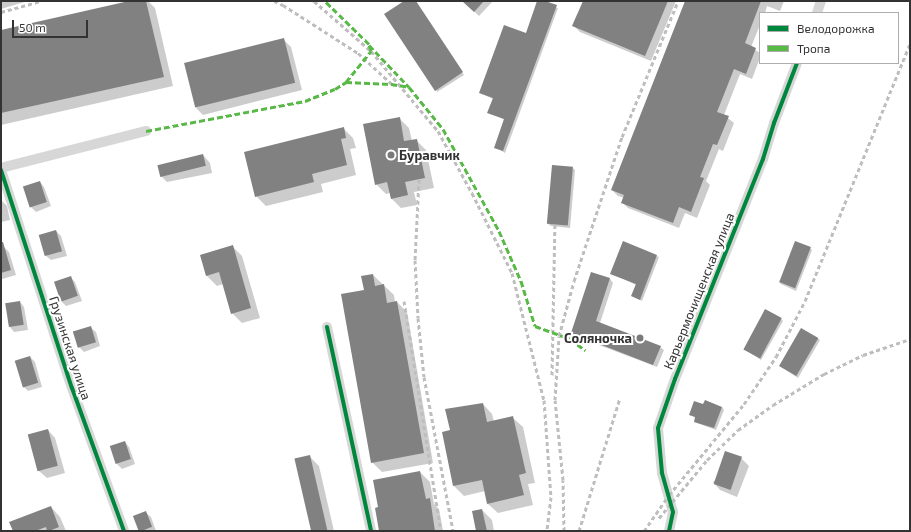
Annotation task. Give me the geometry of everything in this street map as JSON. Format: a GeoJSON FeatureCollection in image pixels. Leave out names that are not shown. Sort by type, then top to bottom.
{"type":"FeatureCollection","features":[{"type":"Feature","properties":{"kind":"street"},"geometry":{"type":"LineString","coordinates":[[817,12],[821,1]]}},
{"type":"Feature","properties":{"kind":"street","name":"Карьермочищенская улица"},"geometry":{"type":"LineString","coordinates":[[669,531],[673,512],[662,474],[658,428],[675,379],[763,159],[774,123],[797,64]]}},
{"type":"Feature","properties":{"kind":"street"},"geometry":{"type":"LineString","coordinates":[[1,169],[146,132]]}},
{"type":"Feature","properties":{"kind":"street","name":"Грузинская улица"},"geometry":{"type":"LineString","coordinates":[[1,169],[72,388],[124,531]]}},
{"type":"Feature","properties":{"kind":"street"},"geometry":{"type":"LineString","coordinates":[[327,327],[370,531]]}},
{"type":"Feature","properties":{"kind":"building"},"geometry":{"type":"Polygon","coordinates":[[[129,1],[146,1],[164,77],[1,113],[1,30],[129,1]]]}},
{"type":"Feature","properties":{"kind":"building"},"geometry":{"type":"Polygon","coordinates":[[[404,1],[416,1],[463,72],[435,91],[384,14],[404,1]]]}},
{"type":"Feature","properties":{"kind":"building"},"geometry":{"type":"Polygon","coordinates":[[[462,1],[484,1],[474,12],[462,1]]]}},
{"type":"Feature","properties":{"kind":"building"},"geometry":{"type":"Polygon","coordinates":[[[537,1],[545,1],[557,5],[503,151],[494,148],[504,119],[487,113],[493,98],[479,93],[504,25],[526,33],[537,1]]]}},
{"type":"Feature","properties":{"kind":"building"},"geometry":{"type":"Polygon","coordinates":[[[583,1],[668,1],[645,56],[572,26],[583,1]]]}},
{"type":"Feature","properties":{"kind":"building"},"geometry":{"type":"Polygon","coordinates":[[[685,1],[761,1],[745,43],[756,48],[746,74],[734,69],[717,112],[729,116],[717,145],[713,144],[700,177],[704,178],[691,212],[679,207],[673,223],[621,203],[624,195],[611,190],[685,1]]]}},
{"type":"Feature","properties":{"kind":"building"},"geometry":{"type":"Polygon","coordinates":[[[284,38],[295,83],[195,108],[184,63],[284,38]]]}},
{"type":"Feature","properties":{"kind":"building"},"geometry":{"type":"Polygon","coordinates":[[[400,117],[404,141],[417,139],[425,178],[405,182],[408,195],[391,199],[387,182],[375,185],[363,124],[400,117]]]}},
{"type":"Feature","properties":{"kind":"building"},"geometry":{"type":"Polygon","coordinates":[[[344,127],[346,138],[341,139],[347,165],[312,174],[314,182],[255,197],[244,152],[344,127]]]}},
{"type":"Feature","properties":{"kind":"building"},"geometry":{"type":"Polygon","coordinates":[[[203,154],[206,166],[160,177],[157,165],[203,154]]]}},
{"type":"Feature","properties":{"kind":"building"},"geometry":{"type":"Polygon","coordinates":[[[552,165],[573,167],[568,226],[547,224],[552,165]]]}},
{"type":"Feature","properties":{"kind":"building"},"geometry":{"type":"Polygon","coordinates":[[[40,181],[47,202],[30,207],[23,187],[40,181]]]}},
{"type":"Feature","properties":{"kind":"building"},"geometry":{"type":"Polygon","coordinates":[[[56,230],[62,251],[45,256],[39,235],[56,230]]]}},
{"type":"Feature","properties":{"kind":"building"},"geometry":{"type":"Polygon","coordinates":[[[623,241],[657,255],[640,300],[631,296],[636,284],[610,274],[623,241]]]}},
{"type":"Feature","properties":{"kind":"building"},"geometry":{"type":"Polygon","coordinates":[[[795,241],[811,247],[795,288],[779,282],[795,241]]]}},
{"type":"Feature","properties":{"kind":"building"},"geometry":{"type":"Polygon","coordinates":[[[1,242],[3,242],[11,270],[1,273],[1,242]]]}},
{"type":"Feature","properties":{"kind":"building"},"geometry":{"type":"Polygon","coordinates":[[[233,245],[251,308],[231,314],[219,272],[206,276],[200,255],[233,245]]]}},
{"type":"Feature","properties":{"kind":"building"},"geometry":{"type":"Polygon","coordinates":[[[591,272],[610,278],[596,321],[661,346],[653,365],[571,333],[591,272]]]}},
{"type":"Feature","properties":{"kind":"building"},"geometry":{"type":"Polygon","coordinates":[[[373,274],[375,286],[384,284],[387,303],[397,301],[424,453],[371,463],[341,294],[364,290],[361,276],[373,274]]]}},
{"type":"Feature","properties":{"kind":"building"},"geometry":{"type":"Polygon","coordinates":[[[71,276],[78,296],[61,302],[54,282],[71,276]]]}},
{"type":"Feature","properties":{"kind":"building"},"geometry":{"type":"Polygon","coordinates":[[[20,301],[24,325],[9,327],[5,303],[20,301]]]}},
{"type":"Feature","properties":{"kind":"building"},"geometry":{"type":"Polygon","coordinates":[[[765,309],[782,318],[760,359],[743,350],[765,309]]]}},
{"type":"Feature","properties":{"kind":"building"},"geometry":{"type":"Polygon","coordinates":[[[91,326],[96,342],[78,348],[73,332],[91,326]]]}},
{"type":"Feature","properties":{"kind":"building"},"geometry":{"type":"Polygon","coordinates":[[[801,328],[818,338],[796,376],[779,366],[801,328]]]}},
{"type":"Feature","properties":{"kind":"building"},"geometry":{"type":"Polygon","coordinates":[[[30,356],[38,383],[23,387],[15,361],[30,356]]]}},
{"type":"Feature","properties":{"kind":"building"},"geometry":{"type":"Polygon","coordinates":[[[705,400],[722,407],[714,428],[694,422],[695,417],[689,415],[694,401],[703,404],[705,400]]]}},
{"type":"Feature","properties":{"kind":"building"},"geometry":{"type":"Polygon","coordinates":[[[483,403],[487,422],[513,416],[526,473],[519,475],[524,495],[487,504],[482,480],[453,486],[442,432],[450,430],[445,409],[483,403]]]}},
{"type":"Feature","properties":{"kind":"building"},"geometry":{"type":"Polygon","coordinates":[[[48,429],[58,466],[38,471],[28,434],[48,429]]]}},
{"type":"Feature","properties":{"kind":"building"},"geometry":{"type":"Polygon","coordinates":[[[125,441],[131,459],[116,464],[110,446],[125,441]]]}},
{"type":"Feature","properties":{"kind":"building"},"geometry":{"type":"Polygon","coordinates":[[[725,451],[742,457],[731,490],[714,484],[725,451]]]}},
{"type":"Feature","properties":{"kind":"building"},"geometry":{"type":"Polygon","coordinates":[[[310,455],[328,531],[311,531],[294,459],[310,455]]]}},
{"type":"Feature","properties":{"kind":"building"},"geometry":{"type":"Polygon","coordinates":[[[420,471],[426,499],[430,498],[435,531],[379,531],[375,508],[378,507],[373,480],[420,471]]]}},
{"type":"Feature","properties":{"kind":"building"},"geometry":{"type":"Polygon","coordinates":[[[51,506],[59,527],[49,531],[47,531],[46,527],[35,531],[13,531],[9,522],[51,506]]]}},
{"type":"Feature","properties":{"kind":"building"},"geometry":{"type":"Polygon","coordinates":[[[482,509],[487,531],[476,531],[472,511],[482,509]]]}},
{"type":"Feature","properties":{"kind":"building"},"geometry":{"type":"Polygon","coordinates":[[[146,511],[152,527],[139,531],[133,516],[146,511]]]}},
{"type":"Feature","properties":{"kind":"railway"},"geometry":{"type":"LineString","coordinates":[[1,12],[41,1]]}},
{"type":"Feature","properties":{"kind":"railway"},"geometry":{"type":"LineString","coordinates":[[274,1],[283,5],[358,53],[394,86]]}},
{"type":"Feature","properties":{"kind":"railway"},"geometry":{"type":"LineString","coordinates":[[314,1],[371,51],[438,131],[472,193],[512,273],[544,400],[551,497],[547,531]]}},
{"type":"Feature","properties":{"kind":"railway"},"geometry":{"type":"LineString","coordinates":[[564,531],[563,480],[555,400],[559,336],[574,281],[622,137],[678,1]]}},
{"type":"Feature","properties":{"kind":"railway"},"geometry":{"type":"LineString","coordinates":[[644,531],[669,495],[744,404],[776,357],[805,301],[910,44]]}},
{"type":"Feature","properties":{"kind":"railway"},"geometry":{"type":"LineString","coordinates":[[419,179],[415,260],[418,318],[424,377],[453,531]]}},
{"type":"Feature","properties":{"kind":"railway"},"geometry":{"type":"LineString","coordinates":[[552,375],[555,225]]}},
{"type":"Feature","properties":{"kind":"railway"},"geometry":{"type":"LineString","coordinates":[[404,301],[441,531]]}},
{"type":"Feature","properties":{"kind":"railway"},"geometry":{"type":"LineString","coordinates":[[659,518],[707,460],[738,430],[773,405],[824,374],[863,355],[910,339]]}},
{"type":"Feature","properties":{"kind":"railway"},"geometry":{"type":"LineString","coordinates":[[579,531],[620,398]]}},
{"type":"Feature","properties":{"kind":"marked path"},"geometry":{"type":"LineString","coordinates":[[146,131],[305,101],[335,89],[346,82],[371,51],[369,44],[325,1]]}},
{"type":"Feature","properties":{"kind":"marked path"},"geometry":{"type":"LineString","coordinates":[[369,45],[409,87]]}},
{"type":"Feature","properties":{"kind":"marked path"},"geometry":{"type":"LineString","coordinates":[[346,82],[391,84],[409,87],[443,129],[499,231],[521,281],[535,326],[570,339],[585,350]]}},
{"type":"Feature","properties":{"kind":"cycle path"},"geometry":{"type":"LineString","coordinates":[[669,531],[673,512],[662,473],[658,428],[675,379],[763,159],[774,123],[797,64]]}},
{"type":"Feature","properties":{"kind":"cycle path"},"geometry":{"type":"LineString","coordinates":[[1,170],[72,388],[124,531]]}},
{"type":"Feature","properties":{"kind":"cycle path"},"geometry":{"type":"LineString","coordinates":[[327,327],[371,531]]}},
{"type":"Feature","properties":{"kind":"place","name":"Буравчик"},"geometry":{"type":"Point","coordinates":[391,155]}},
{"type":"Feature","properties":{"kind":"place","name":"Соляночка"},"geometry":{"type":"Point","coordinates":[640,338]}}]}
